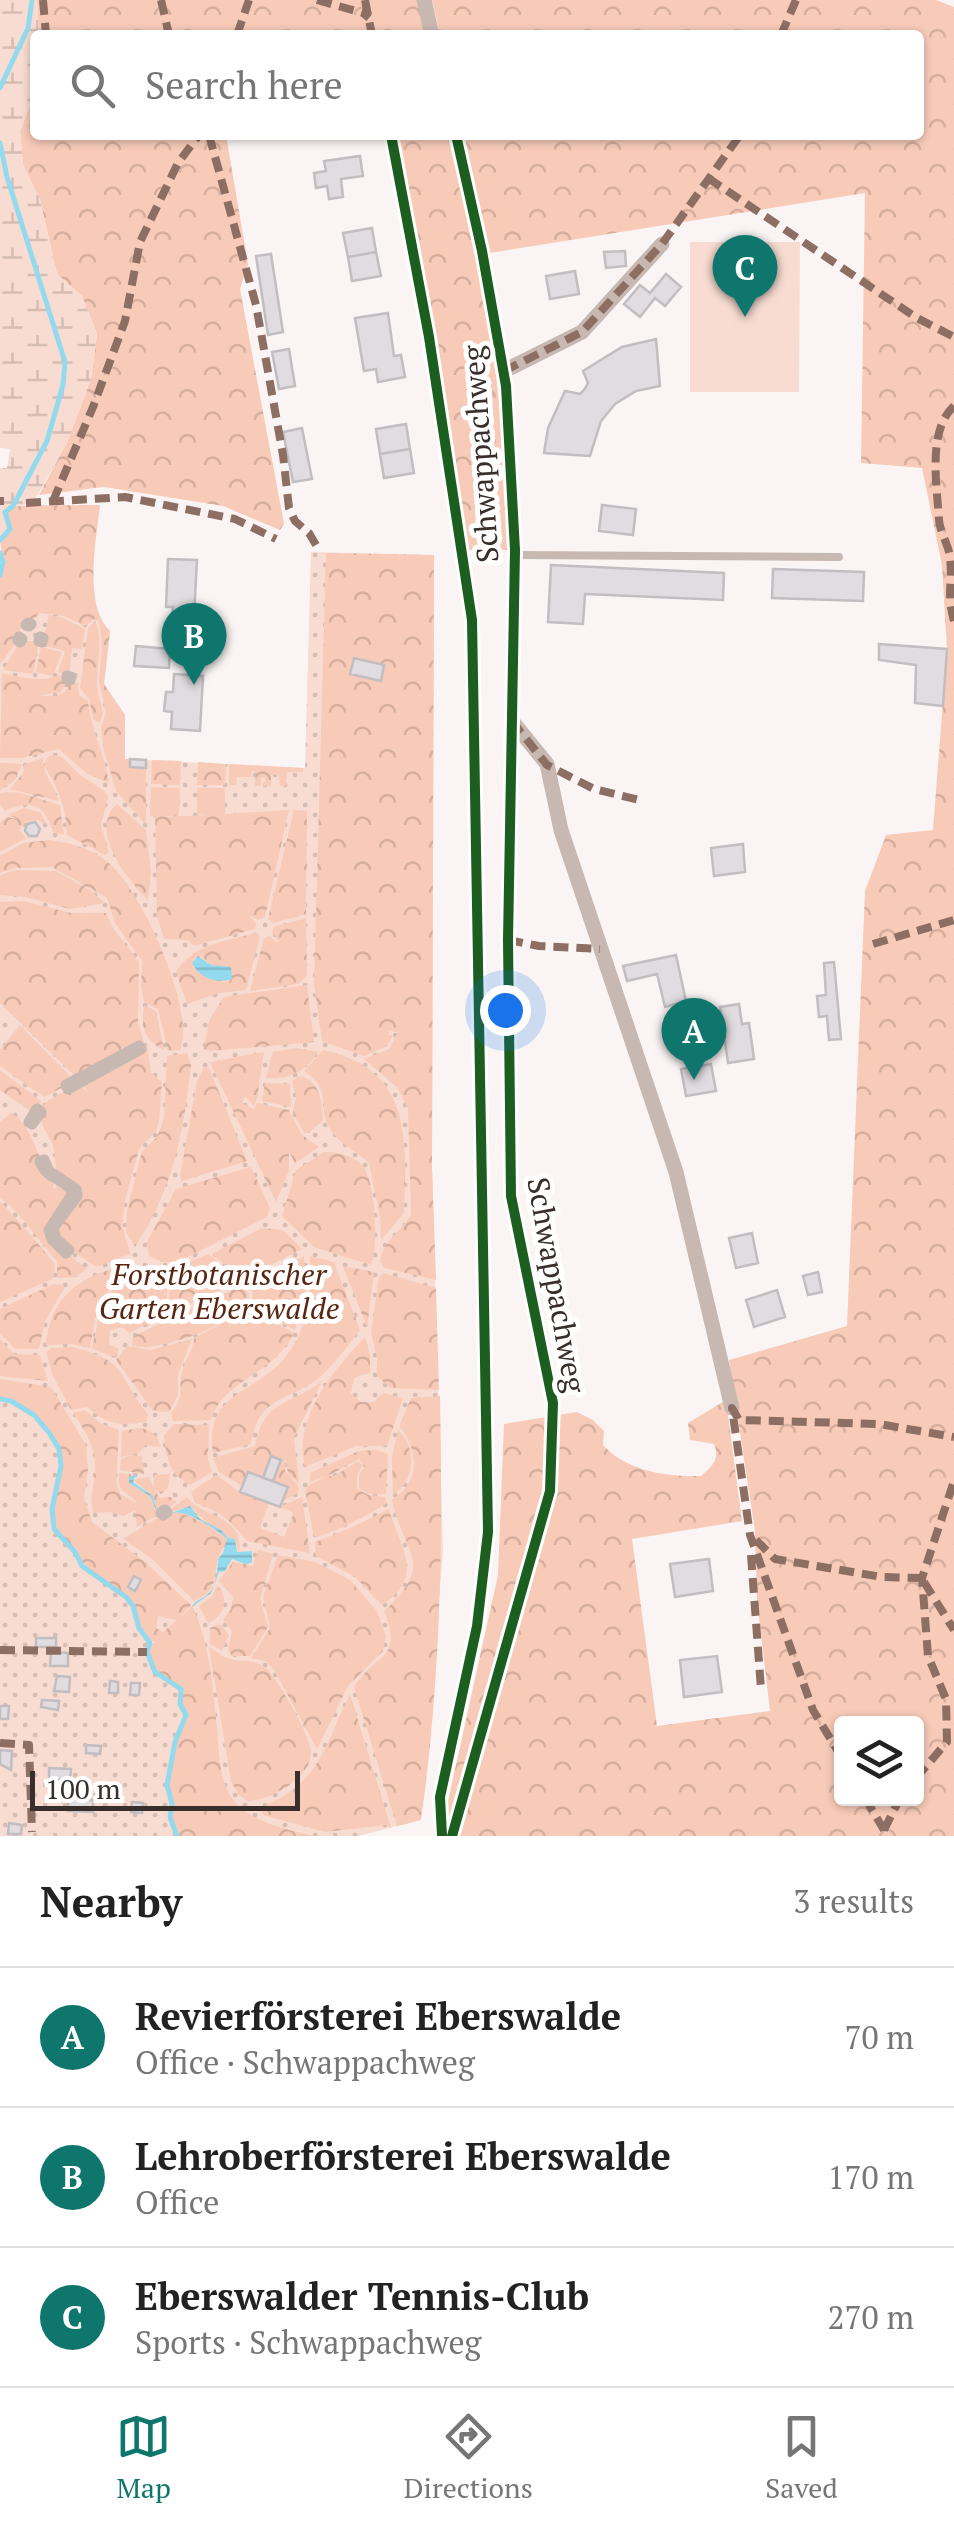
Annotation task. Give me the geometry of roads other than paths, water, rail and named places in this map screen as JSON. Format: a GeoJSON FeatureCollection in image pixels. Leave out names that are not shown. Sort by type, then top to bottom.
{"type":"FeatureCollection","features":[{"type":"Feature","properties":{"kind":"street"},"geometry":{"type":"LineString","coordinates":[[424,0],[431,30]]}},
{"type":"Feature","properties":{"kind":"street","name":"Schwappachweg"},"geometry":{"type":"LineString","coordinates":[[452,1836],[550,1491],[553,1403],[511,1196],[508,940],[515,555],[504,371],[457,140]]}},
{"type":"Feature","properties":{"kind":"street","name":"Schwappachweg"},"geometry":{"type":"LineString","coordinates":[[504,371],[582,332],[662,244]]}},
{"type":"Feature","properties":{"kind":"street"},"geometry":{"type":"LineString","coordinates":[[512,722],[547,764],[561,830],[676,1172],[732,1408]]}},
{"type":"Feature","properties":{"kind":"street"},"geometry":{"type":"LineString","coordinates":[[138,1046],[140,1049],[68,1089],[66,1086],[138,1046]]}},
{"type":"Feature","properties":{"kind":"street"},"geometry":{"type":"LineString","coordinates":[[44,1160],[50,1172],[72,1183],[76,1190],[77,1196],[53,1228],[56,1238],[69,1250],[66,1252],[52,1239],[49,1230],[73,1193],[46,1174],[40,1161],[44,1160]]}},
{"type":"Feature","properties":{"kind":"lane"},"geometry":{"type":"LineString","coordinates":[[515,555],[839,557]]}},
{"type":"Feature","properties":{"kind":"water"},"geometry":{"type":"Polygon","coordinates":[[[198,956],[211,965],[231,967],[232,979],[220,981],[204,976],[192,963],[198,956]]]}},
{"type":"Feature","properties":{"kind":"water"},"geometry":{"type":"Polygon","coordinates":[[[136,1474],[133,1482],[153,1496],[156,1508],[171,1513],[156,1510],[150,1496],[129,1483],[129,1477],[136,1474]]]}},
{"type":"Feature","properties":{"kind":"water"},"geometry":{"type":"Polygon","coordinates":[[[190,1506],[200,1519],[235,1539],[237,1552],[252,1551],[252,1563],[232,1559],[225,1571],[219,1572],[211,1593],[192,1607],[212,1589],[227,1539],[192,1516],[171,1513],[190,1506]]]}},
{"type":"Feature","properties":{"kind":"waterway"},"geometry":{"type":"LineString","coordinates":[[0,88],[28,28],[32,0]]}},
{"type":"Feature","properties":{"kind":"waterway"},"geometry":{"type":"LineString","coordinates":[[0,143],[65,362],[63,385],[47,441],[13,506],[5,512],[10,529],[0,540]]}},
{"type":"Feature","properties":{"kind":"waterway"},"geometry":{"type":"LineString","coordinates":[[0,553],[0,575]]}},
{"type":"Feature","properties":{"kind":"waterway"},"geometry":{"type":"LineString","coordinates":[[0,1399],[34,1415],[50,1434],[59,1449],[61,1466],[52,1509],[54,1529],[82,1566],[126,1597],[150,1643],[147,1652],[155,1672],[181,1689],[180,1704],[186,1715],[175,1742],[167,1785],[172,1804],[170,1817],[177,1836]]}},
{"type":"Feature","properties":{"kind":"place","name":"Eberswalder Tennis-Club"},"geometry":{"type":"Point","coordinates":[745,317]}},
{"type":"Feature","properties":{"kind":"place","name":"Lehroberförsterei Eberswalde"},"geometry":{"type":"Point","coordinates":[194,685]}},
{"type":"Feature","properties":{"kind":"place","name":"Revierförsterei Eberswalde"},"geometry":{"type":"Point","coordinates":[694,1080]}},
{"type":"Feature","properties":{"kind":"park label","name":"Forstbotanischer Garten Eberswalde"},"geometry":{"type":"Point","coordinates":[219,1292]}}]}
